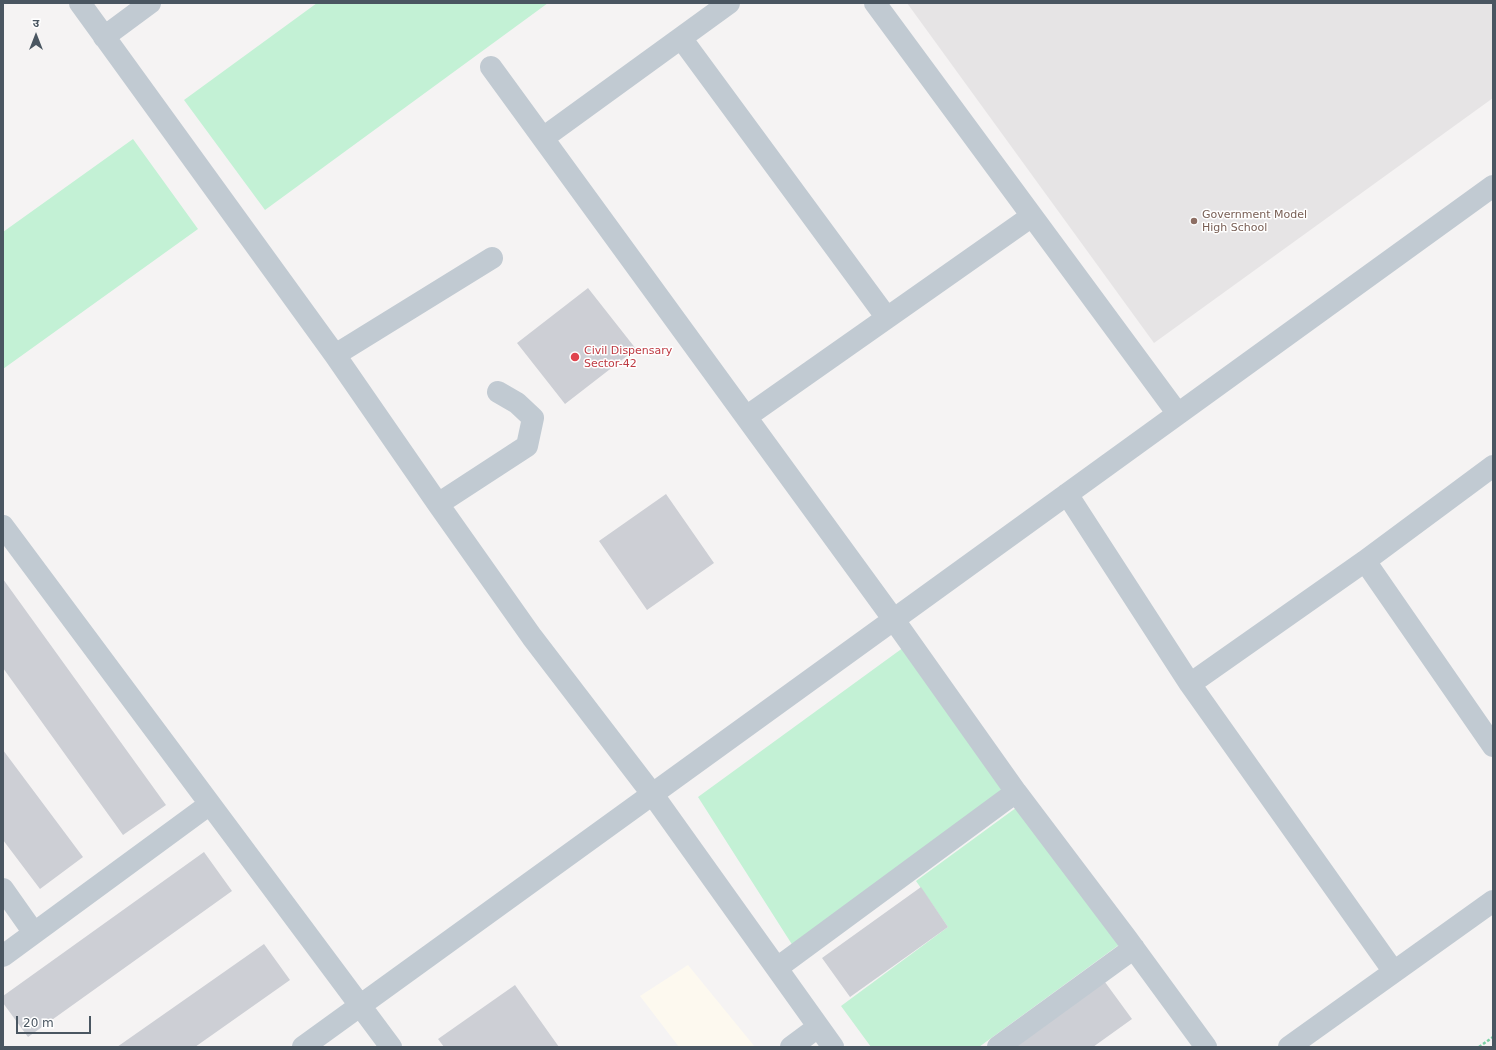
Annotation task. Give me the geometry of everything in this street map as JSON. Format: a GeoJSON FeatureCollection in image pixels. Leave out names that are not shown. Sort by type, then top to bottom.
{"type":"FeatureCollection","features":[{"type":"Feature","properties":{"kind":"street"},"geometry":{"type":"LineString","coordinates":[[80,3],[335,355],[532,637],[653,795],[833,1047]]}},
{"type":"Feature","properties":{"kind":"street"},"geometry":{"type":"LineString","coordinates":[[104,37],[150,3]]}},
{"type":"Feature","properties":{"kind":"street"},"geometry":{"type":"LineString","coordinates":[[543,138],[729,3]]}},
{"type":"Feature","properties":{"kind":"street"},"geometry":{"type":"LineString","coordinates":[[875,3],[1178,414]]}},
{"type":"Feature","properties":{"kind":"street"},"geometry":{"type":"LineString","coordinates":[[681,38],[887,318]]}},
{"type":"Feature","properties":{"kind":"street"},"geometry":{"type":"LineString","coordinates":[[490,67],[894,620],[1016,792],[1134,948],[1206,1047]]}},
{"type":"Feature","properties":{"kind":"street"},"geometry":{"type":"LineString","coordinates":[[303,1047],[360,1004],[653,795],[1493,186]]}},
{"type":"Feature","properties":{"kind":"street"},"geometry":{"type":"LineString","coordinates":[[746,417],[1032,216]]}},
{"type":"Feature","properties":{"kind":"street"},"geometry":{"type":"LineString","coordinates":[[335,355],[492,258]]}},
{"type":"Feature","properties":{"kind":"street"},"geometry":{"type":"LineString","coordinates":[[438,504],[527,446],[533,418],[517,403],[498,392]]}},
{"type":"Feature","properties":{"kind":"street"},"geometry":{"type":"LineString","coordinates":[[1190,684],[1365,561],[1493,466]]}},
{"type":"Feature","properties":{"kind":"street"},"geometry":{"type":"LineString","coordinates":[[1068,494],[1190,684],[1394,972]]}},
{"type":"Feature","properties":{"kind":"street"},"geometry":{"type":"LineString","coordinates":[[3,526],[391,1047]]}},
{"type":"Feature","properties":{"kind":"street"},"geometry":{"type":"LineString","coordinates":[[1365,561],[1493,746]]}},
{"type":"Feature","properties":{"kind":"street"},"geometry":{"type":"LineString","coordinates":[[777,968],[1016,792]]}},
{"type":"Feature","properties":{"kind":"street"},"geometry":{"type":"LineString","coordinates":[[3,956],[210,804]]}},
{"type":"Feature","properties":{"kind":"street"},"geometry":{"type":"LineString","coordinates":[[3,889],[34,933]]}},
{"type":"Feature","properties":{"kind":"street"},"geometry":{"type":"LineString","coordinates":[[1289,1047],[1493,901]]}},
{"type":"Feature","properties":{"kind":"street"},"geometry":{"type":"LineString","coordinates":[[998,1047],[1134,948]]}},
{"type":"Feature","properties":{"kind":"street"},"geometry":{"type":"LineString","coordinates":[[791,1047],[818,1027]]}},
{"type":"Feature","properties":{"kind":"path"},"geometry":{"type":"LineString","coordinates":[[1480,1047],[1493,1037]]}},
{"type":"Feature","properties":{"kind":"shaded area","name":"Government Model High School"},"geometry":{"type":"Polygon","coordinates":[[[907,3],[1493,3],[1493,98],[1154,343],[907,3]]]}},
{"type":"Feature","properties":{"kind":"shaded area"},"geometry":{"type":"Polygon","coordinates":[[[688,965],[755,1047],[679,1047],[640,996],[688,965]]]}},
{"type":"Feature","properties":{"kind":"green space"},"geometry":{"type":"Polygon","coordinates":[[[317,3],[548,3],[265,210],[184,100],[317,3]]]}},
{"type":"Feature","properties":{"kind":"green space"},"geometry":{"type":"Polygon","coordinates":[[[133,139],[198,229],[3,369],[3,232],[133,139]]]}},
{"type":"Feature","properties":{"kind":"green space"},"geometry":{"type":"Polygon","coordinates":[[[911,642],[1011,784],[793,946],[698,797],[911,642]]]}},
{"type":"Feature","properties":{"kind":"green space"},"geometry":{"type":"Polygon","coordinates":[[[1024,802],[1127,939],[979,1047],[871,1047],[841,1006],[948,927],[916,881],[1024,802]]]}},
{"type":"Feature","properties":{"kind":"building"},"geometry":{"type":"Polygon","coordinates":[[[588,288],[636,349],[565,404],[517,343],[588,288]]]}},
{"type":"Feature","properties":{"kind":"building"},"geometry":{"type":"Polygon","coordinates":[[[666,494],[714,563],[647,610],[599,541],[666,494]]]}},
{"type":"Feature","properties":{"kind":"building"},"geometry":{"type":"Polygon","coordinates":[[[3,579],[166,805],[123,835],[3,668],[3,579]]]}},
{"type":"Feature","properties":{"kind":"building"},"geometry":{"type":"Polygon","coordinates":[[[3,750],[83,857],[40,889],[3,840],[3,750]]]}},
{"type":"Feature","properties":{"kind":"building"},"geometry":{"type":"Polygon","coordinates":[[[204,852],[232,891],[28,1037],[3,1003],[3,996],[204,852]]]}},
{"type":"Feature","properties":{"kind":"building"},"geometry":{"type":"Polygon","coordinates":[[[921,887],[948,927],[850,997],[822,958],[921,887]]]}},
{"type":"Feature","properties":{"kind":"building"},"geometry":{"type":"Polygon","coordinates":[[[264,944],[290,980],[195,1047],[117,1047],[264,944]]]}},
{"type":"Feature","properties":{"kind":"building"},"geometry":{"type":"Polygon","coordinates":[[[1102,978],[1132,1019],[1093,1047],[1009,1047],[1102,978]]]}},
{"type":"Feature","properties":{"kind":"building"},"geometry":{"type":"Polygon","coordinates":[[[515,985],[559,1047],[444,1047],[438,1039],[515,985]]]}},
{"type":"Feature","properties":{"kind":"place","name":"Government Model High School"},"geometry":{"type":"Point","coordinates":[1194,221]}},
{"type":"Feature","properties":{"kind":"place","name":"Civil Dispensary Sector-42"},"geometry":{"type":"Point","coordinates":[575,357]}}]}
